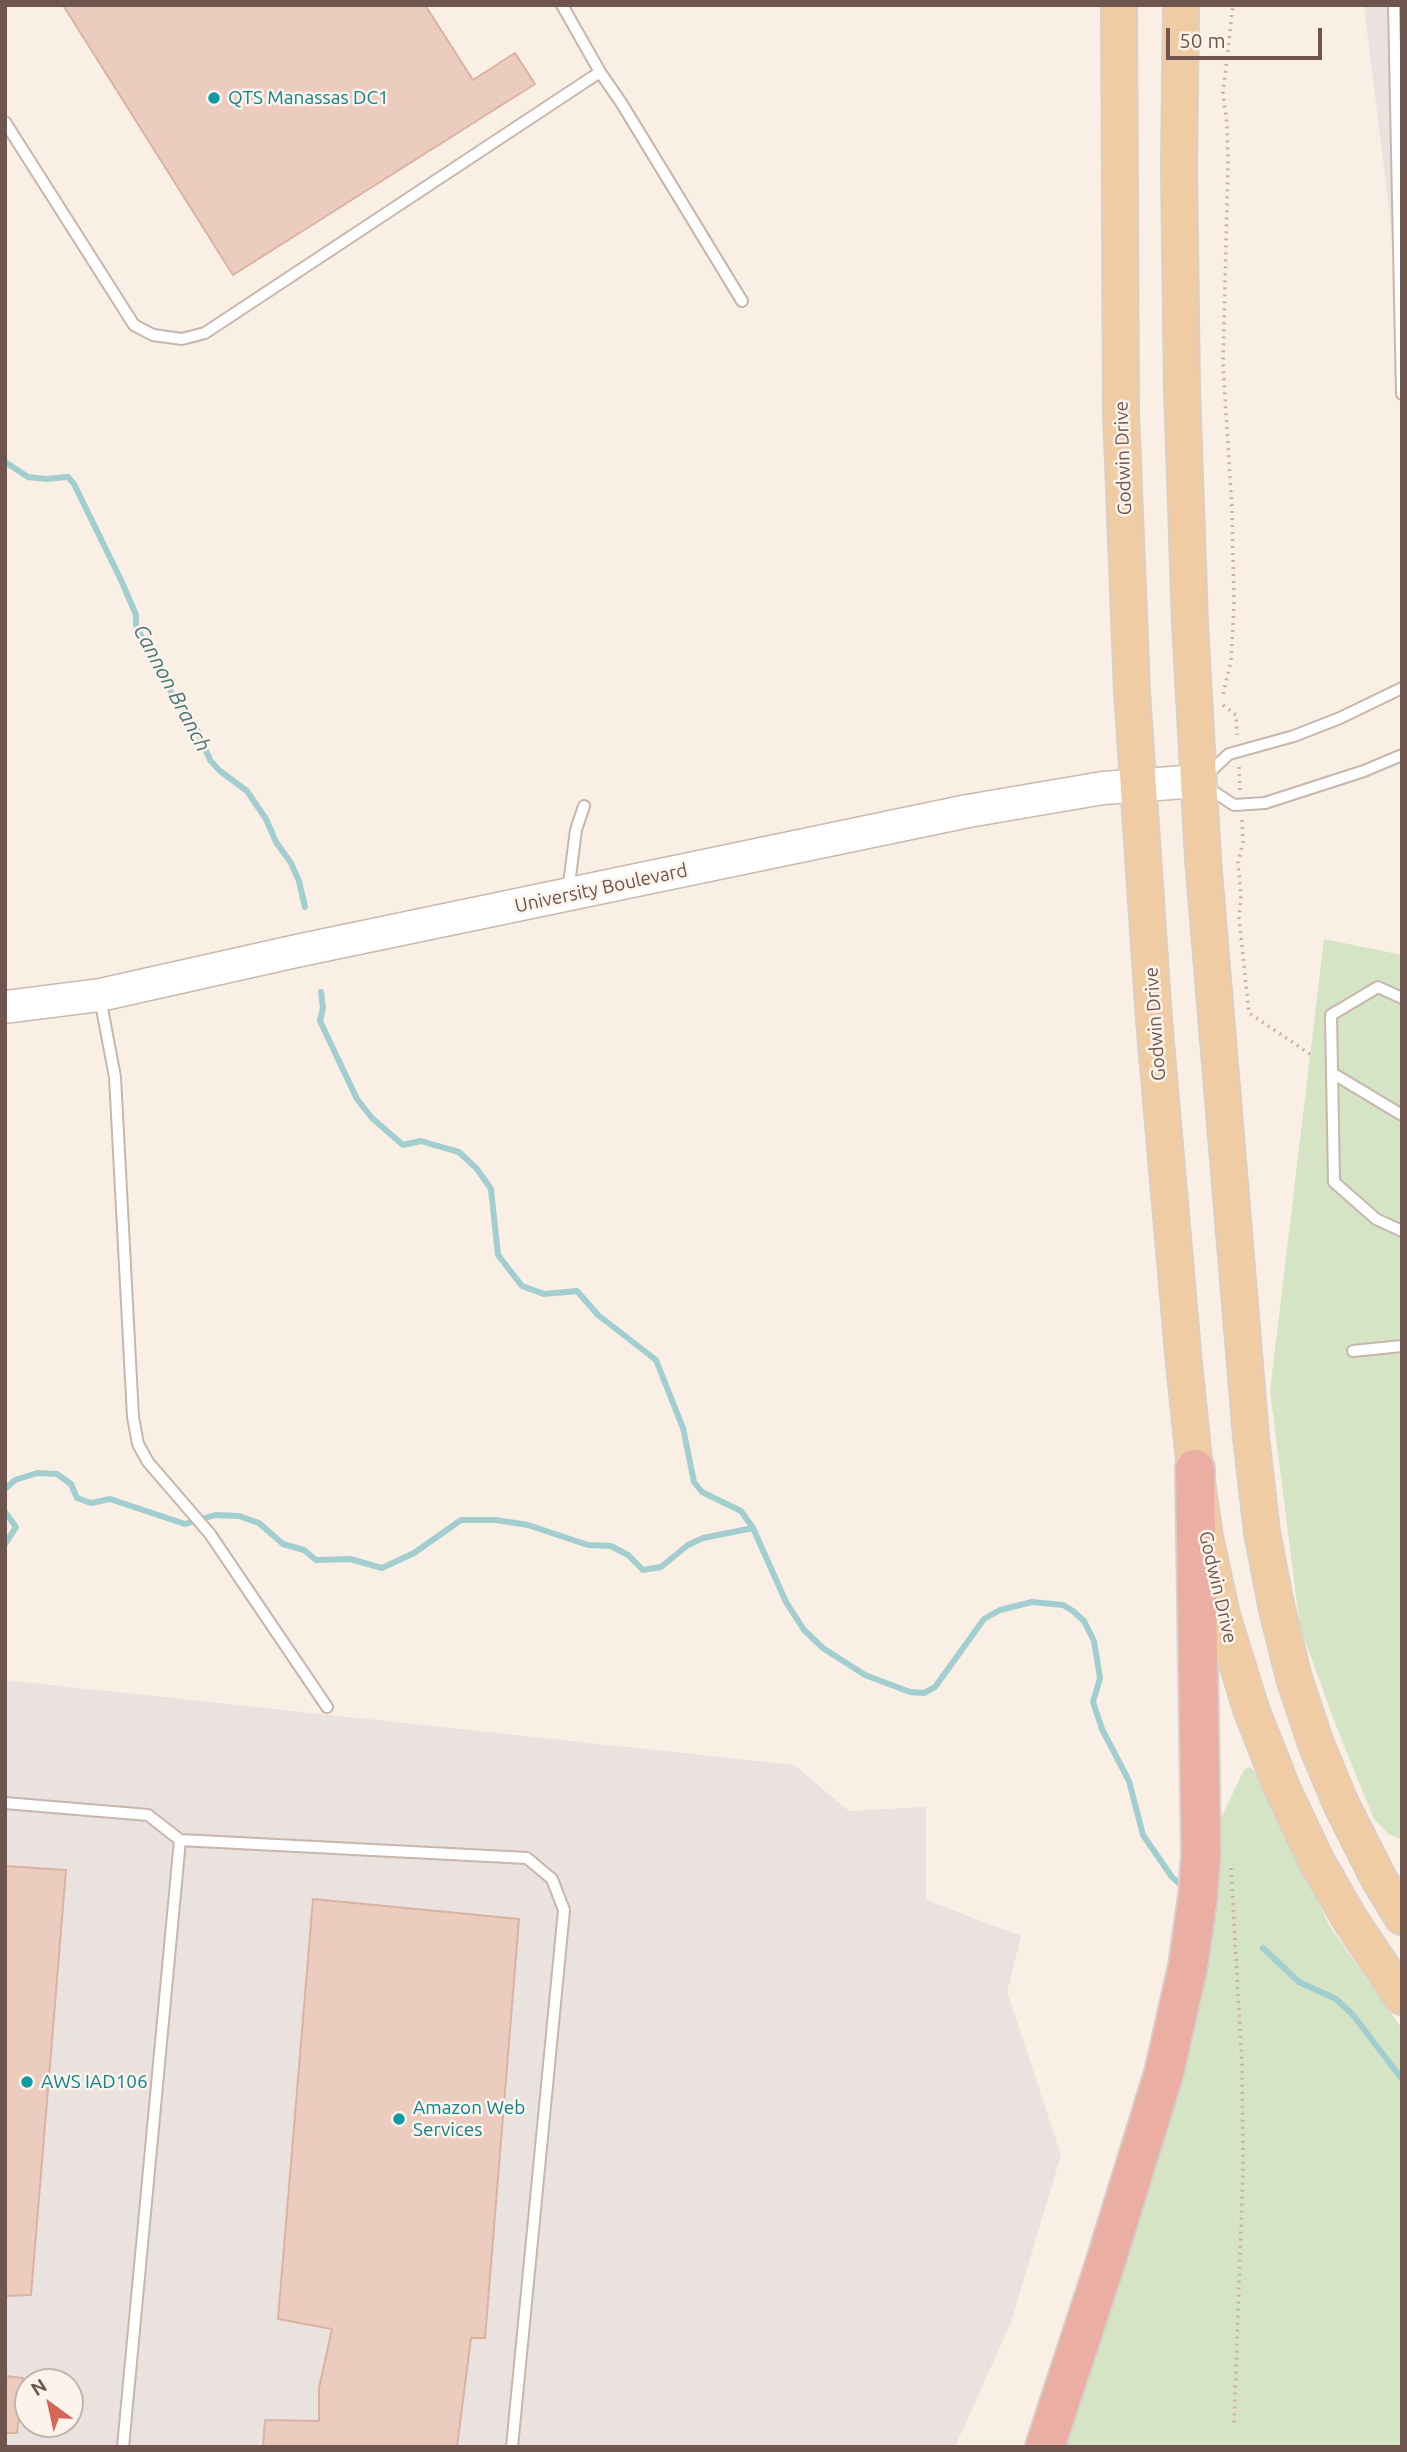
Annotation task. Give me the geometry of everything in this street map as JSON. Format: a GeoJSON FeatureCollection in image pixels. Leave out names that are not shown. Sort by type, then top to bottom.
{"type":"FeatureCollection","features":[{"type":"Feature","properties":{"kind":"highway"},"geometry":{"type":"LineString","coordinates":[[1045,2447],[1164,2073],[1188,1966],[1201,1853],[1195,1469]]}},
{"type":"Feature","properties":{"kind":"main road","name":"Godwin Drive"},"geometry":{"type":"LineString","coordinates":[[1119,5],[1121,412],[1128,598],[1154,1020],[1195,1469],[1205,1537],[1222,1615],[1251,1709],[1282,1788],[1317,1862],[1351,1922],[1402,1997]]}},
{"type":"Feature","properties":{"kind":"main road"},"geometry":{"type":"LineString","coordinates":[[1181,5],[1179,168],[1182,388],[1190,624],[1228,1174],[1251,1437],[1262,1532],[1294,1678],[1316,1744],[1341,1804],[1379,1879],[1402,1917]]}},
{"type":"Feature","properties":{"kind":"main road","name":"University Boulevard"},"geometry":{"type":"LineString","coordinates":[[5,1007],[100,995],[968,811],[1103,788],[1199,781]]}},
{"type":"Feature","properties":{"kind":"lane"},"geometry":{"type":"LineString","coordinates":[[562,5],[600,72],[742,301]]}},
{"type":"Feature","properties":{"kind":"lane"},"geometry":{"type":"LineString","coordinates":[[1394,5],[1402,394]]}},
{"type":"Feature","properties":{"kind":"lane"},"geometry":{"type":"LineString","coordinates":[[5,122],[134,325],[153,335],[182,339],[205,333],[600,72]]}},
{"type":"Feature","properties":{"kind":"lane"},"geometry":{"type":"LineString","coordinates":[[1402,688],[1340,718],[1294,736],[1229,754],[1199,781],[1234,805],[1265,803],[1363,771],[1402,755]]}},
{"type":"Feature","properties":{"kind":"lane"},"geometry":{"type":"LineString","coordinates":[[568,895],[576,830],[584,806]]}},
{"type":"Feature","properties":{"kind":"lane"},"geometry":{"type":"LineString","coordinates":[[1402,998],[1378,987],[1331,1015],[1334,1182],[1376,1219],[1402,1231]]}},
{"type":"Feature","properties":{"kind":"lane"},"geometry":{"type":"LineString","coordinates":[[100,995],[115,1077],[134,1432],[148,1462],[210,1534],[327,1707]]}},
{"type":"Feature","properties":{"kind":"lane"},"geometry":{"type":"LineString","coordinates":[[1332,1073],[1402,1115]]}},
{"type":"Feature","properties":{"kind":"lane"},"geometry":{"type":"LineString","coordinates":[[1353,1352],[1402,1346]]}},
{"type":"Feature","properties":{"kind":"lane"},"geometry":{"type":"LineString","coordinates":[[5,1803],[148,1815],[180,1840],[527,1858],[552,1879],[564,1910],[512,2447]]}},
{"type":"Feature","properties":{"kind":"lane"},"geometry":{"type":"LineString","coordinates":[[123,2447],[180,1840]]}},
{"type":"Feature","properties":{"kind":"path"},"geometry":{"type":"LineString","coordinates":[[1233,5],[1223,93],[1228,164],[1223,364],[1232,510],[1234,606],[1231,661],[1222,699],[1223,706],[1236,715],[1243,842],[1238,863],[1241,895],[1239,918],[1249,1013],[1310,1054]]}},
{"type":"Feature","properties":{"kind":"path"},"geometry":{"type":"LineString","coordinates":[[1231,1862],[1242,2065],[1243,2171],[1234,2425]]}},
{"type":"Feature","properties":{"kind":"shaded area"},"geometry":{"type":"Polygon","coordinates":[[[1364,5],[1402,5],[1402,316],[1364,5]]]}},
{"type":"Feature","properties":{"kind":"shaded area"},"geometry":{"type":"Polygon","coordinates":[[[5,1680],[794,1765],[849,1811],[926,1807],[926,1900],[1021,1936],[1007,1992],[1061,2155],[1011,2322],[955,2447],[5,2447],[5,1680]]]}},
{"type":"Feature","properties":{"kind":"green space"},"geometry":{"type":"Polygon","coordinates":[[[1324,939],[1402,955],[1402,1839],[1388,1834],[1374,1819],[1300,1627],[1270,1391],[1324,939]]]}},
{"type":"Feature","properties":{"kind":"green space"},"geometry":{"type":"Polygon","coordinates":[[[1249,1767],[1255,1771],[1329,1925],[1402,2029],[1402,2447],[1057,2447],[1216,1828],[1244,1770],[1249,1767]]]}},
{"type":"Feature","properties":{"kind":"building","name":"QTS Manassas DC1"},"geometry":{"type":"Polygon","coordinates":[[[63,5],[425,5],[473,80],[515,53],[535,84],[233,275],[63,5]]]}},
{"type":"Feature","properties":{"kind":"building","name":"AWS IAD106"},"geometry":{"type":"Polygon","coordinates":[[[5,1866],[66,1870],[31,2295],[5,2296],[5,1866]]]}},
{"type":"Feature","properties":{"kind":"building","name":"Amazon Web Services"},"geometry":{"type":"Polygon","coordinates":[[[313,1899],[519,1919],[485,2338],[471,2338],[457,2447],[263,2447],[265,2420],[319,2421],[319,2388],[332,2329],[278,2319],[313,1899]]]}},
{"type":"Feature","properties":{"kind":"building"},"geometry":{"type":"Polygon","coordinates":[[[5,2376],[14,2377],[14,2433],[5,2433],[5,2376]]]}},
{"type":"Feature","properties":{"kind":"waterway","name":"Cannon Branch"},"geometry":{"type":"LineString","coordinates":[[5,462],[28,477],[68,477],[74,484],[121,580],[136,615],[136,625],[153,660],[175,699],[194,723],[210,760],[247,791],[266,819],[299,881],[305,907]]}},
{"type":"Feature","properties":{"kind":"waterway","name":"Cannon Branch"},"geometry":{"type":"LineString","coordinates":[[321,992],[323,1008],[320,1021],[357,1099],[372,1118],[403,1145],[421,1141],[459,1152],[477,1169],[491,1189],[498,1255],[522,1286],[544,1294],[577,1291],[598,1315],[656,1360],[683,1428],[694,1482],[702,1492],[741,1511],[753,1528],[786,1602],[804,1630],[823,1648],[865,1675],[910,1692],[924,1693],[935,1687],[984,1619],[1000,1610],[1032,1602],[1063,1605],[1084,1621],[1094,1641],[1100,1678],[1093,1702],[1102,1729],[1129,1781],[1143,1835],[1172,1877],[1180,1884]]}},
{"type":"Feature","properties":{"kind":"waterway"},"geometry":{"type":"LineString","coordinates":[[5,1489],[15,1480],[37,1473],[57,1474],[71,1484],[77,1498],[91,1503],[110,1499],[185,1524],[215,1515],[239,1516],[259,1523],[283,1544],[304,1550],[316,1560],[350,1559],[382,1568],[414,1553],[461,1520],[496,1520],[528,1525],[588,1545],[611,1546],[628,1555],[643,1570],[661,1567],[688,1545],[703,1538],[753,1528]]}},
{"type":"Feature","properties":{"kind":"waterway"},"geometry":{"type":"LineString","coordinates":[[5,1512],[16,1527],[5,1544]]}},
{"type":"Feature","properties":{"kind":"waterway","name":"Cannon Branch"},"geometry":{"type":"LineString","coordinates":[[1263,1948],[1299,1982],[1336,1999],[1353,2015],[1402,2079]]}},
{"type":"Feature","properties":{"kind":"place","name":"QTS Manassas DC1"},"geometry":{"type":"Point","coordinates":[214,98]}},
{"type":"Feature","properties":{"kind":"place","name":"AWS IAD106"},"geometry":{"type":"Point","coordinates":[27,2082]}},
{"type":"Feature","properties":{"kind":"place","name":"Amazon Web Services"},"geometry":{"type":"Point","coordinates":[399,2119]}}]}
